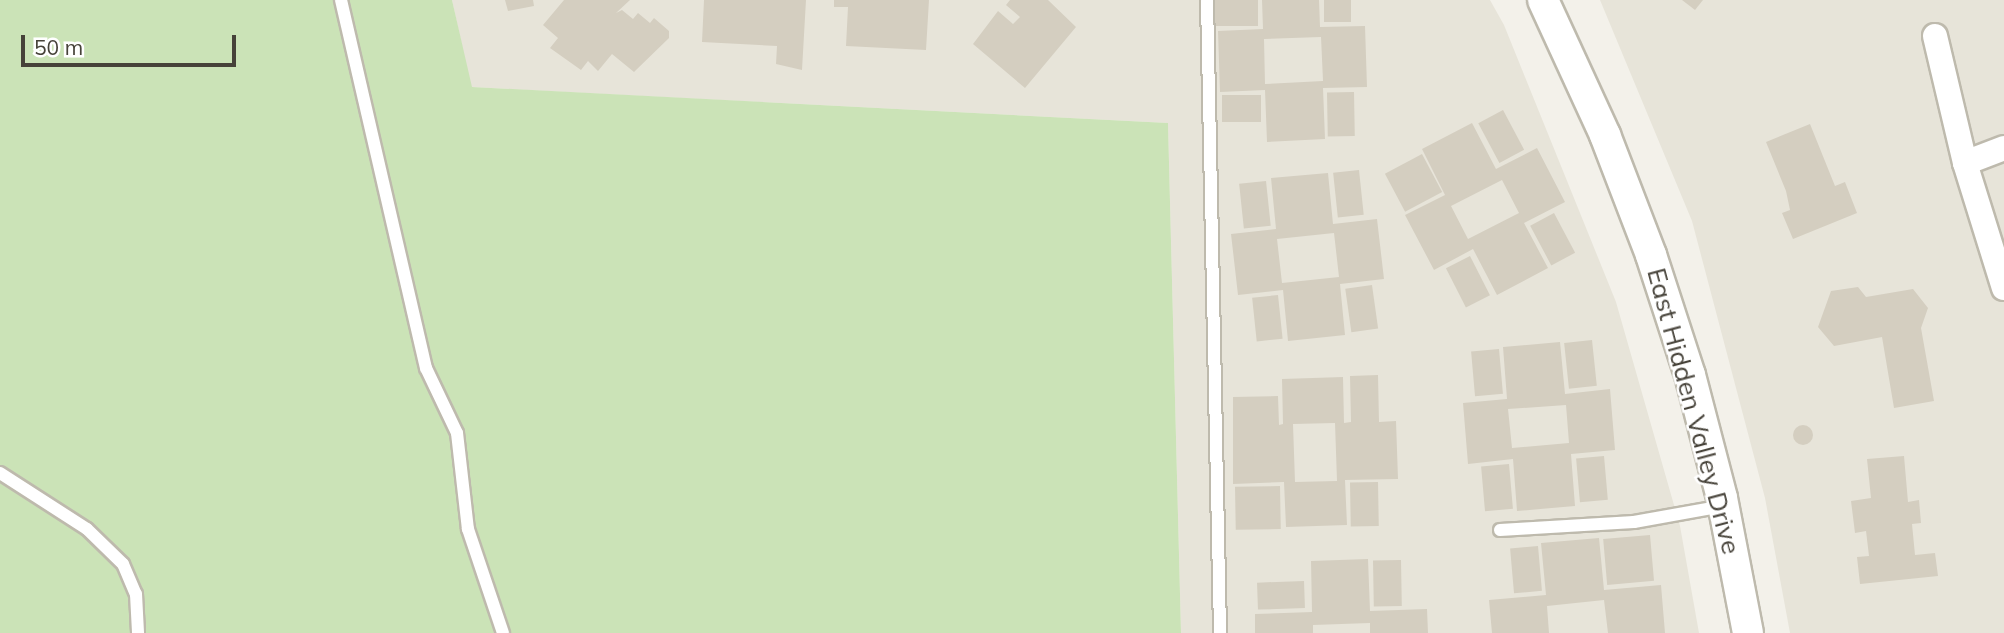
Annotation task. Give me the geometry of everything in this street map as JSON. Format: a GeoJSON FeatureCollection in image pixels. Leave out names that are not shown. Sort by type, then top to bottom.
{"type":"FeatureCollection","features":[{"type":"Feature","properties":{"kind":"street","name":"East Hidden Valley Drive"},"geometry":{"type":"LineString","coordinates":[[1543,0],[1605,135],[1651,255],[1690,375],[1723,506],[1748,633]]}},
{"type":"Feature","properties":{"kind":"street"},"geometry":{"type":"LineString","coordinates":[[1935,36],[1965,163],[2004,288]]}},
{"type":"Feature","properties":{"kind":"street"},"geometry":{"type":"LineString","coordinates":[[1965,163],[2004,148]]}},
{"type":"Feature","properties":{"kind":"lane"},"geometry":{"type":"LineString","coordinates":[[341,0],[426,368],[457,433],[468,529],[502,633]]}},
{"type":"Feature","properties":{"kind":"lane"},"geometry":{"type":"LineString","coordinates":[[1207,0],[1220,633]]}},
{"type":"Feature","properties":{"kind":"lane"},"geometry":{"type":"LineString","coordinates":[[0,473],[87,529],[124,564],[136,594],[138,633]]}},
{"type":"Feature","properties":{"kind":"lane"},"geometry":{"type":"LineString","coordinates":[[1500,530],[1634,522],[1723,506]]}},
{"type":"Feature","properties":{"kind":"shaded area"},"geometry":{"type":"Polygon","coordinates":[[[452,0],[1490,0],[1504,25],[1616,302],[1680,526],[1699,633],[1181,633],[1168,123],[471,87],[452,0]]]}},
{"type":"Feature","properties":{"kind":"shaded area"},"geometry":{"type":"Polygon","coordinates":[[[1600,0],[2004,0],[2004,633],[1790,633],[1765,498],[1692,221],[1600,0]]]}},
{"type":"Feature","properties":{"kind":"green space"},"geometry":{"type":"Polygon","coordinates":[[[0,0],[452,0],[472,87],[1168,123],[1181,633],[0,633],[0,0]]]}},
{"type":"Feature","properties":{"kind":"building"},"geometry":{"type":"Polygon","coordinates":[[[505,0],[533,0],[534,6],[508,11],[505,0]]]}},
{"type":"Feature","properties":{"kind":"building"},"geometry":{"type":"Polygon","coordinates":[[[564,0],[630,0],[616,13],[622,10],[633,19],[638,13],[650,23],[654,18],[669,31],[669,38],[634,72],[612,54],[598,71],[588,61],[581,70],[550,48],[558,38],[543,25],[564,0]]]}},
{"type":"Feature","properties":{"kind":"building"},"geometry":{"type":"Polygon","coordinates":[[[704,0],[806,0],[802,70],[776,64],[777,46],[702,42],[704,0]]]}},
{"type":"Feature","properties":{"kind":"building"},"geometry":{"type":"Polygon","coordinates":[[[834,0],[929,0],[926,50],[846,46],[848,7],[834,7],[834,0]]]}},
{"type":"Feature","properties":{"kind":"building"},"geometry":{"type":"Polygon","coordinates":[[[1010,0],[1048,0],[1076,27],[1025,88],[973,44],[998,11],[1013,24],[1020,17],[1006,5],[1010,0]]]}},
{"type":"Feature","properties":{"kind":"building"},"geometry":{"type":"Polygon","coordinates":[[[1214,0],[1258,0],[1258,26],[1214,26],[1214,0]]]}},
{"type":"Feature","properties":{"kind":"building"},"geometry":{"type":"Polygon","coordinates":[[[1262,0],[1319,0],[1320,27],[1365,26],[1367,87],[1323,88],[1325,139],[1267,142],[1265,90],[1220,92],[1218,31],[1263,29],[1262,0]],[[1321,37],[1264,39],[1265,84],[1323,81],[1321,37]]]}},
{"type":"Feature","properties":{"kind":"building"},"geometry":{"type":"Polygon","coordinates":[[[1324,0],[1351,0],[1351,22],[1324,22],[1324,0]]]}},
{"type":"Feature","properties":{"kind":"building"},"geometry":{"type":"Polygon","coordinates":[[[1682,0],[1703,0],[1695,10],[1682,0]]]}},
{"type":"Feature","properties":{"kind":"building"},"geometry":{"type":"Polygon","coordinates":[[[1327,92],[1354,92],[1355,136],[1328,136],[1327,92]]]}},
{"type":"Feature","properties":{"kind":"building"},"geometry":{"type":"Polygon","coordinates":[[[1222,95],[1261,95],[1261,122],[1222,122],[1222,95]]]}},
{"type":"Feature","properties":{"kind":"building"},"geometry":{"type":"Polygon","coordinates":[[[1503,110],[1524,150],[1499,163],[1478,123],[1503,110]]]}},
{"type":"Feature","properties":{"kind":"building"},"geometry":{"type":"Polygon","coordinates":[[[1472,123],[1496,169],[1537,148],[1565,202],[1524,223],[1548,268],[1497,295],[1473,249],[1434,270],[1405,215],[1445,195],[1422,149],[1472,123]],[[1502,180],[1451,206],[1468,239],[1519,213],[1502,180]]]}},
{"type":"Feature","properties":{"kind":"building"},"geometry":{"type":"Polygon","coordinates":[[[1810,124],[1835,186],[1845,182],[1857,213],[1793,239],[1782,213],[1790,210],[1786,191],[1766,142],[1810,124]]]}},
{"type":"Feature","properties":{"kind":"building"},"geometry":{"type":"Polygon","coordinates":[[[1422,154],[1442,192],[1405,212],[1385,174],[1422,154]]]}},
{"type":"Feature","properties":{"kind":"building"},"geometry":{"type":"Polygon","coordinates":[[[1359,170],[1364,215],[1338,217],[1333,173],[1359,170]]]}},
{"type":"Feature","properties":{"kind":"building"},"geometry":{"type":"Polygon","coordinates":[[[1328,173],[1333,224],[1377,219],[1384,279],[1340,284],[1345,335],[1288,341],[1283,290],[1238,295],[1231,234],[1276,229],[1271,178],[1328,173]],[[1334,233],[1277,239],[1282,283],[1339,277],[1334,233]]]}},
{"type":"Feature","properties":{"kind":"building"},"geometry":{"type":"Polygon","coordinates":[[[1266,181],[1271,226],[1244,229],[1239,184],[1266,181]]]}},
{"type":"Feature","properties":{"kind":"building"},"geometry":{"type":"Polygon","coordinates":[[[1554,213],[1575,253],[1551,265],[1530,226],[1554,213]]]}},
{"type":"Feature","properties":{"kind":"building"},"geometry":{"type":"Polygon","coordinates":[[[1470,256],[1490,295],[1466,307],[1446,268],[1470,256]]]}},
{"type":"Feature","properties":{"kind":"building"},"geometry":{"type":"Polygon","coordinates":[[[1372,285],[1378,329],[1351,332],[1345,289],[1372,285]]]}},
{"type":"Feature","properties":{"kind":"building"},"geometry":{"type":"Polygon","coordinates":[[[1858,287],[1866,297],[1913,289],[1928,308],[1921,328],[1934,401],[1894,408],[1882,337],[1834,346],[1818,327],[1831,291],[1858,287]]]}},
{"type":"Feature","properties":{"kind":"building"},"geometry":{"type":"Polygon","coordinates":[[[1278,295],[1283,339],[1257,341],[1252,298],[1278,295]]]}},
{"type":"Feature","properties":{"kind":"building"},"geometry":{"type":"Polygon","coordinates":[[[1592,340],[1597,386],[1569,389],[1564,343],[1592,340]]]}},
{"type":"Feature","properties":{"kind":"building"},"geometry":{"type":"Polygon","coordinates":[[[1560,342],[1565,394],[1610,389],[1615,450],[1571,454],[1575,506],[1517,511],[1513,459],[1468,464],[1463,403],[1507,399],[1503,347],[1560,342]],[[1566,405],[1508,409],[1512,448],[1569,443],[1566,405]]]}},
{"type":"Feature","properties":{"kind":"building"},"geometry":{"type":"Polygon","coordinates":[[[1499,349],[1503,394],[1475,396],[1471,351],[1499,349]]]}},
{"type":"Feature","properties":{"kind":"building"},"geometry":{"type":"Polygon","coordinates":[[[1378,375],[1379,422],[1396,421],[1398,479],[1345,480],[1347,525],[1286,527],[1284,482],[1233,484],[1233,397],[1278,396],[1279,425],[1283,424],[1282,379],[1343,377],[1344,423],[1351,422],[1350,376],[1378,375]],[[1335,423],[1293,424],[1295,482],[1337,481],[1335,423]]]}},
{"type":"Feature","properties":{"kind":"building"},"geometry":{"type":"Polygon","coordinates":[[[1803,425],[1810,428],[1813,435],[1810,442],[1803,445],[1796,442],[1793,435],[1796,428],[1803,425]]]}},
{"type":"Feature","properties":{"kind":"building"},"geometry":{"type":"Polygon","coordinates":[[[1604,456],[1608,500],[1580,502],[1576,458],[1604,456]]]}},
{"type":"Feature","properties":{"kind":"building"},"geometry":{"type":"Polygon","coordinates":[[[1904,456],[1908,502],[1919,500],[1921,523],[1912,524],[1915,555],[1935,553],[1938,576],[1860,584],[1857,557],[1869,556],[1866,531],[1855,533],[1851,501],[1871,498],[1867,459],[1904,456]]]}},
{"type":"Feature","properties":{"kind":"building"},"geometry":{"type":"Polygon","coordinates":[[[1509,464],[1513,509],[1485,511],[1481,466],[1509,464]]]}},
{"type":"Feature","properties":{"kind":"building"},"geometry":{"type":"Polygon","coordinates":[[[1350,482],[1378,482],[1379,526],[1351,526],[1350,482]]]}},
{"type":"Feature","properties":{"kind":"building"},"geometry":{"type":"Polygon","coordinates":[[[1280,486],[1281,529],[1236,530],[1235,487],[1280,486]]]}},
{"type":"Feature","properties":{"kind":"building"},"geometry":{"type":"Polygon","coordinates":[[[1650,535],[1654,581],[1607,585],[1603,539],[1650,535]]]}},
{"type":"Feature","properties":{"kind":"building"},"geometry":{"type":"Polygon","coordinates":[[[1599,538],[1604,590],[1661,585],[1665,633],[1608,633],[1604,600],[1547,606],[1549,633],[1492,633],[1489,600],[1546,595],[1541,543],[1599,538]]]}},
{"type":"Feature","properties":{"kind":"building"},"geometry":{"type":"Polygon","coordinates":[[[1538,546],[1542,591],[1514,593],[1510,548],[1538,546]]]}},
{"type":"Feature","properties":{"kind":"building"},"geometry":{"type":"Polygon","coordinates":[[[1368,559],[1370,611],[1427,609],[1428,633],[1370,633],[1370,623],[1313,625],[1313,633],[1255,633],[1255,614],[1312,612],[1311,561],[1368,559]]]}},
{"type":"Feature","properties":{"kind":"building"},"geometry":{"type":"Polygon","coordinates":[[[1373,560],[1401,560],[1402,606],[1374,606],[1373,560]]]}},
{"type":"Feature","properties":{"kind":"building"},"geometry":{"type":"Polygon","coordinates":[[[1304,581],[1305,608],[1258,610],[1257,583],[1304,581]]]}}]}
